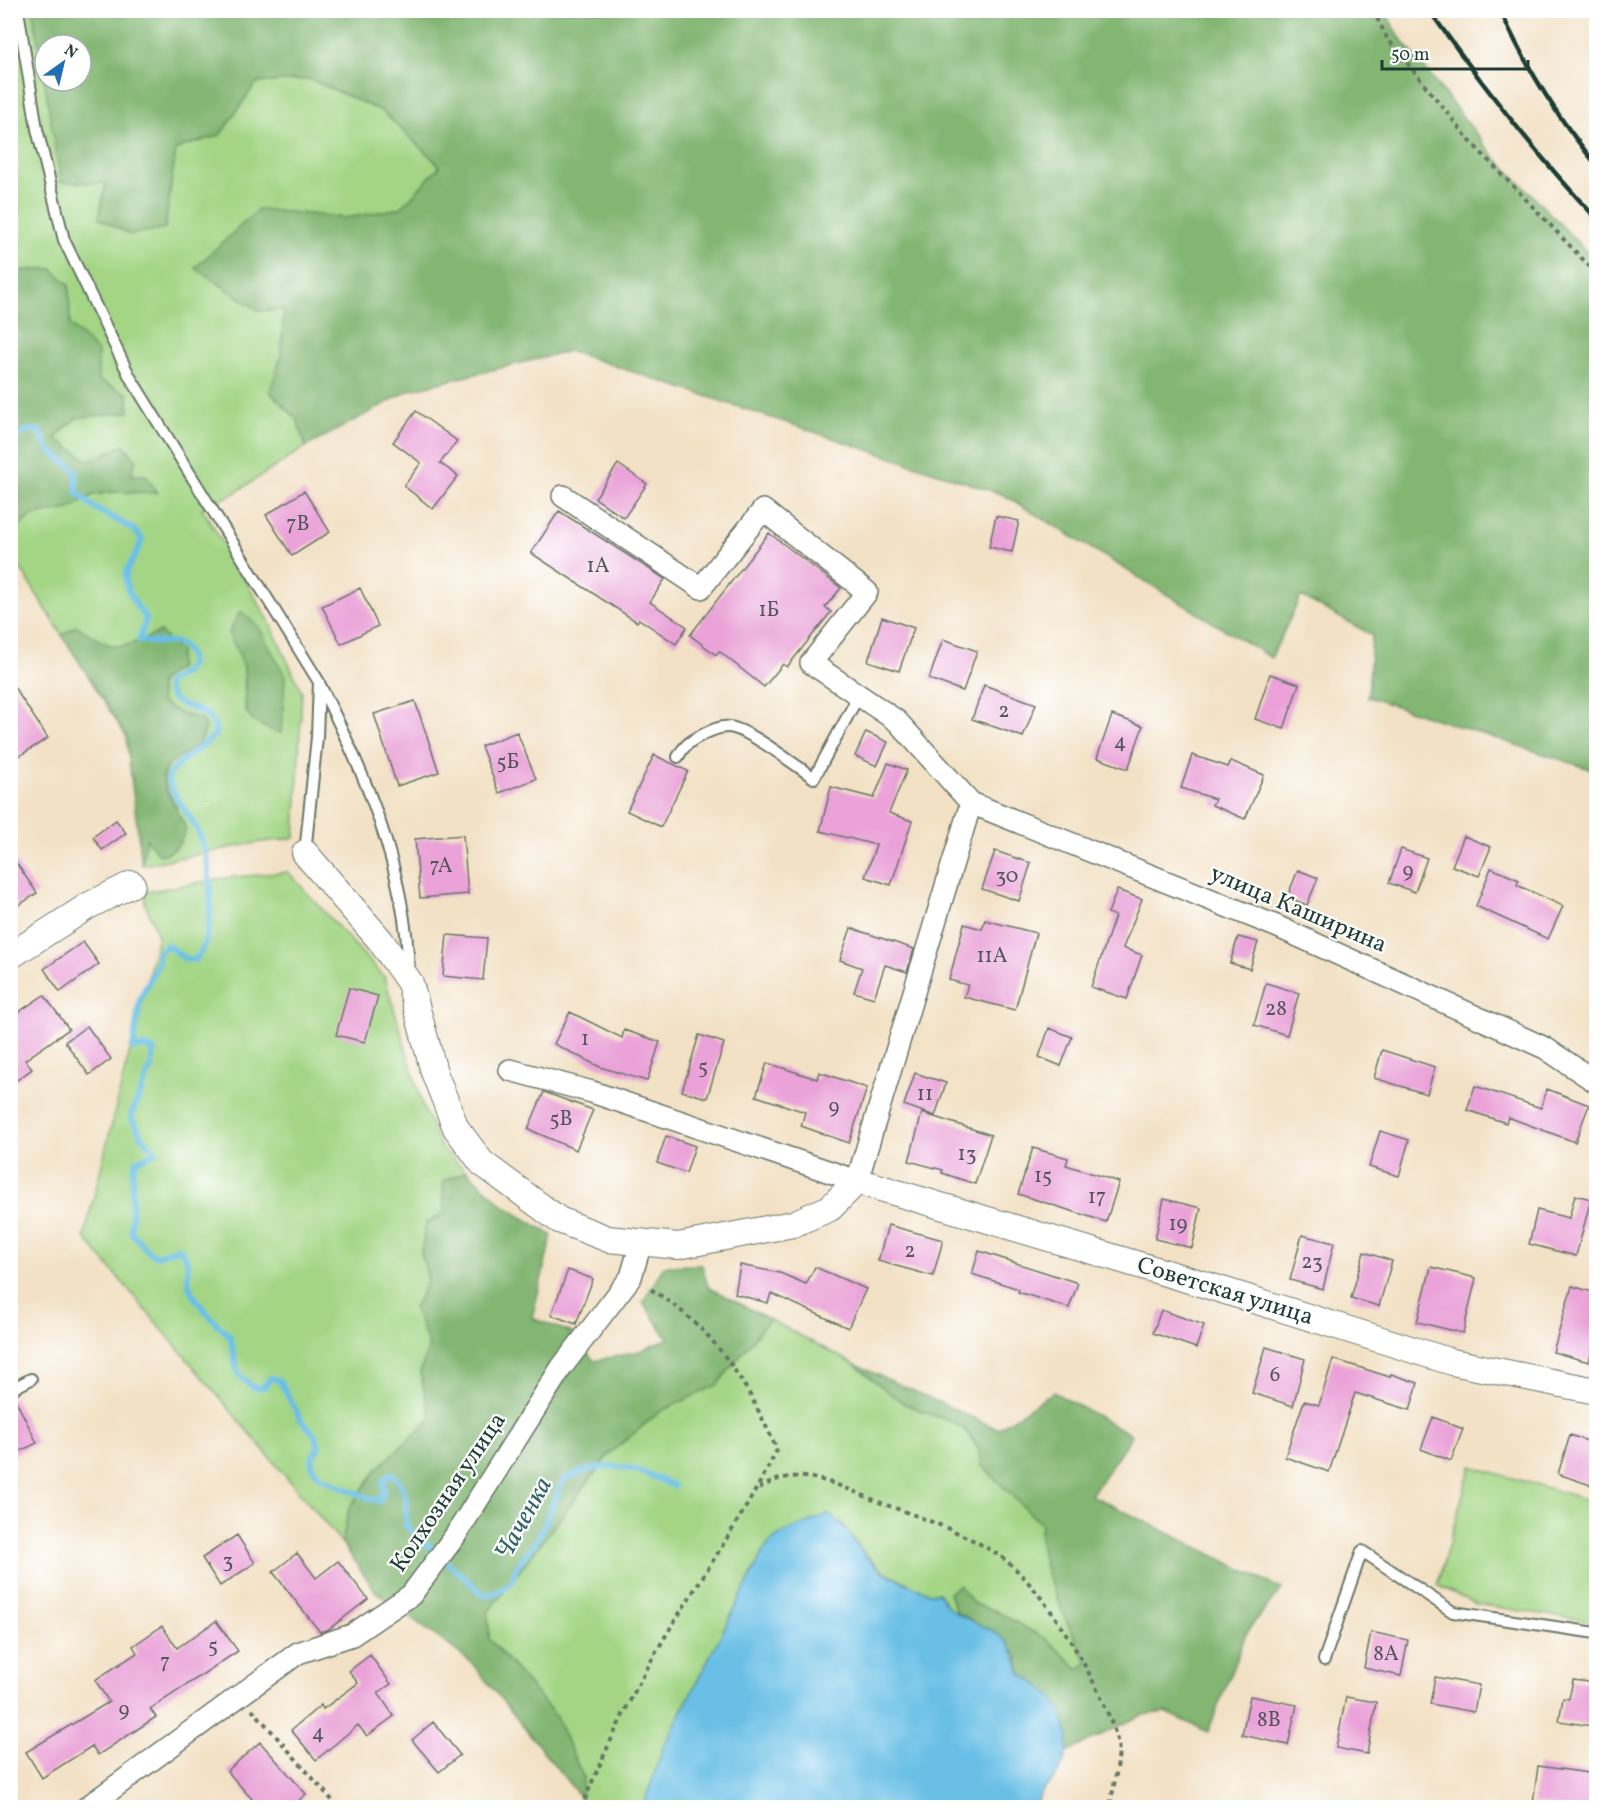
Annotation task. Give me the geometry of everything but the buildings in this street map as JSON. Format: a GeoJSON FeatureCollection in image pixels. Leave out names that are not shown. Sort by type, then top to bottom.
{"type":"FeatureCollection","features":[{"type":"Feature","properties":{"kind":"street"},"geometry":{"type":"LineString","coordinates":[[305,853],[380,940],[410,983],[434,1072],[456,1128],[482,1163],[559,1220],[608,1239],[678,1246],[793,1224],[830,1208],[857,1181],[971,803],[897,721],[811,663],[867,592],[763,510],[700,588],[563,496]]}},
{"type":"Feature","properties":{"kind":"street","name":"улица Каширина"},"geometry":{"type":"LineString","coordinates":[[971,803],[1276,926],[1545,1048],[1596,1082]]}},
{"type":"Feature","properties":{"kind":"street"},"geometry":{"type":"LineString","coordinates":[[10,956],[88,906],[132,884]]}},
{"type":"Feature","properties":{"kind":"street"},"geometry":{"type":"LineString","coordinates":[[510,1070],[592,1092],[857,1181]]}},
{"type":"Feature","properties":{"kind":"street","name":"Советская улица"},"geometry":{"type":"LineString","coordinates":[[857,1181],[1203,1284],[1452,1362],[1596,1391]]}},
{"type":"Feature","properties":{"kind":"street","name":"Колхозная улица"},"geometry":{"type":"LineString","coordinates":[[86,1808],[298,1653],[352,1635],[411,1595],[454,1536],[561,1368],[631,1277],[641,1243]]}},
{"type":"Feature","properties":{"kind":"lane"},"geometry":{"type":"LineString","coordinates":[[18,10],[37,129],[64,240],[130,377],[319,682],[352,749],[393,860],[408,934],[410,983]]}},
{"type":"Feature","properties":{"kind":"lane"},"geometry":{"type":"LineString","coordinates":[[305,853],[317,737],[319,682]]}},
{"type":"Feature","properties":{"kind":"lane"},"geometry":{"type":"LineString","coordinates":[[678,757],[682,748],[697,737],[714,729],[728,727],[744,732],[814,778],[859,695]]}},
{"type":"Feature","properties":{"kind":"lane"},"geometry":{"type":"LineString","coordinates":[[10,1390],[32,1379]]}},
{"type":"Feature","properties":{"kind":"lane"},"geometry":{"type":"LineString","coordinates":[[1324,1660],[1362,1551],[1453,1612],[1596,1633]]}},
{"type":"Feature","properties":{"kind":"path"},"geometry":{"type":"LineString","coordinates":[[1373,10],[1388,38],[1470,141],[1596,273]]}},
{"type":"Feature","properties":{"kind":"path"},"geometry":{"type":"LineString","coordinates":[[581,1808],[603,1754],[670,1630],[758,1489],[777,1450],[755,1401],[715,1341],[668,1299],[631,1277]]}},
{"type":"Feature","properties":{"kind":"path"},"geometry":{"type":"LineString","coordinates":[[758,1489],[783,1478],[803,1476],[845,1489],[969,1539],[998,1555],[1027,1579],[1091,1678],[1107,1711],[1118,1746],[1110,1808]]}},
{"type":"Feature","properties":{"kind":"path"},"geometry":{"type":"LineString","coordinates":[[240,1695],[339,1808]]}},
{"type":"Feature","properties":{"kind":"green space"},"geometry":{"type":"Polygon","coordinates":[[[11,11],[33,11],[37,33],[33,33],[33,93],[46,93],[61,182],[106,183],[165,228],[176,148],[220,135],[256,83],[309,79],[382,111],[440,166],[401,208],[346,218],[259,209],[284,309],[281,356],[270,392],[297,419],[306,447],[233,494],[202,508],[268,619],[302,692],[295,838],[255,843],[142,865],[146,838],[177,807],[165,784],[166,769],[199,744],[201,719],[179,713],[161,702],[160,682],[179,667],[160,632],[125,646],[110,645],[77,626],[62,635],[11,553],[11,533],[33,515],[69,509],[93,495],[112,492],[157,492],[130,475],[89,461],[55,438],[76,418],[128,412],[98,380],[98,352],[70,325],[69,285],[52,269],[16,271],[11,267],[11,11]],[[244,667],[245,711],[281,732],[285,676],[244,667]]]}},
{"type":"Feature","properties":{"kind":"green space"},"geometry":{"type":"Polygon","coordinates":[[[33,11],[1385,11],[1398,35],[1494,156],[1596,261],[1596,771],[1368,697],[1372,635],[1301,596],[1271,658],[1004,495],[570,351],[410,390],[306,447],[297,419],[270,392],[281,356],[284,310],[259,311],[195,268],[259,209],[346,218],[401,208],[440,166],[382,111],[309,79],[256,83],[220,135],[176,149],[165,228],[131,235],[99,218],[106,183],[61,182],[46,93],[93,93],[93,33],[37,33],[33,11]]]}},
{"type":"Feature","properties":{"kind":"green space"},"geometry":{"type":"Polygon","coordinates":[[[11,267],[16,271],[52,269],[69,285],[70,325],[98,352],[98,380],[128,394],[129,412],[76,418],[55,438],[89,461],[124,445],[136,460],[131,475],[146,475],[157,493],[112,492],[93,495],[69,509],[33,515],[11,533],[11,267]]]}},
{"type":"Feature","properties":{"kind":"green space"},"geometry":{"type":"Polygon","coordinates":[[[240,611],[258,626],[285,676],[281,733],[255,722],[246,710],[244,668],[229,632],[240,611]]]}},
{"type":"Feature","properties":{"kind":"green space"},"geometry":{"type":"Polygon","coordinates":[[[77,626],[101,641],[117,646],[135,643],[160,632],[180,651],[179,667],[160,682],[161,702],[179,713],[201,719],[206,728],[199,744],[169,764],[162,776],[165,788],[186,828],[182,838],[174,849],[160,855],[146,839],[142,865],[126,736],[62,635],[77,626]]]}},
{"type":"Feature","properties":{"kind":"green space"},"geometry":{"type":"Polygon","coordinates":[[[288,872],[385,978],[423,1107],[442,1149],[467,1171],[443,1181],[444,1213],[421,1251],[428,1280],[414,1308],[429,1346],[420,1372],[431,1419],[377,1469],[349,1508],[342,1543],[84,1237],[158,936],[145,903],[145,892],[225,878],[288,872]]]}},
{"type":"Feature","properties":{"kind":"green space"},"geometry":{"type":"Polygon","coordinates":[[[467,1171],[504,1206],[552,1235],[532,1318],[572,1333],[594,1361],[640,1351],[668,1339],[643,1302],[664,1266],[702,1265],[708,1287],[769,1319],[717,1385],[661,1411],[610,1453],[488,1612],[489,1639],[555,1715],[583,1777],[581,1798],[471,1662],[376,1592],[342,1543],[349,1508],[377,1469],[431,1419],[420,1372],[429,1346],[414,1308],[428,1280],[421,1251],[426,1223],[444,1213],[443,1181],[467,1171]]]}},
{"type":"Feature","properties":{"kind":"green space"},"geometry":{"type":"Polygon","coordinates":[[[769,1319],[854,1364],[905,1404],[962,1426],[981,1453],[982,1466],[1041,1524],[1040,1539],[1048,1575],[1063,1613],[1087,1662],[1079,1669],[1046,1639],[994,1610],[974,1604],[959,1585],[949,1593],[957,1613],[951,1611],[938,1593],[930,1593],[914,1586],[889,1573],[870,1559],[842,1522],[801,1526],[782,1533],[766,1547],[663,1748],[643,1807],[578,1807],[583,1777],[555,1715],[489,1639],[488,1612],[610,1453],[661,1411],[717,1385],[769,1319]]]}},
{"type":"Feature","properties":{"kind":"green space"},"geometry":{"type":"Polygon","coordinates":[[[854,1364],[998,1429],[1053,1392],[1132,1435],[1091,1495],[1282,1589],[1247,1631],[1208,1732],[1166,1712],[1142,1715],[1066,1752],[1065,1725],[1057,1706],[1043,1690],[1021,1674],[1017,1654],[968,1618],[957,1613],[949,1593],[959,1585],[974,1604],[994,1610],[1046,1639],[1079,1669],[1087,1662],[1063,1613],[1048,1575],[1040,1539],[1041,1524],[982,1466],[979,1450],[964,1430],[906,1404],[854,1364]]]}},
{"type":"Feature","properties":{"kind":"green space"},"geometry":{"type":"Polygon","coordinates":[[[1471,1466],[1596,1502],[1596,1622],[1476,1604],[1437,1585],[1471,1466]]]}},
{"type":"Feature","properties":{"kind":"water"},"geometry":{"type":"Polygon","coordinates":[[[827,1514],[842,1525],[878,1568],[910,1585],[930,1593],[938,1593],[951,1610],[1004,1639],[1011,1647],[1021,1674],[1052,1697],[1063,1716],[1067,1749],[1060,1770],[1039,1796],[1035,1807],[643,1807],[663,1748],[766,1547],[786,1532],[827,1514]]]}},
{"type":"Feature","properties":{"kind":"waterway","name":"Чаченка"},"geometry":{"type":"LineString","coordinates":[[10,439],[28,430],[39,431],[50,451],[76,470],[77,492],[93,507],[133,529],[142,539],[126,573],[130,594],[146,619],[139,640],[179,643],[184,647],[191,663],[185,672],[167,683],[170,694],[175,701],[206,715],[212,722],[216,733],[178,764],[168,777],[174,793],[197,830],[205,851],[210,883],[209,919],[207,935],[195,960],[184,958],[167,945],[159,952],[158,963],[140,999],[133,1049],[144,1047],[154,1050],[151,1067],[131,1116],[141,1136],[156,1152],[136,1161],[133,1172],[131,1232],[149,1252],[157,1256],[178,1248],[183,1253],[186,1257],[190,1288],[193,1294],[208,1314],[230,1336],[238,1374],[254,1388],[264,1387],[270,1378],[280,1381],[301,1420],[315,1435],[319,1447],[313,1456],[312,1463],[319,1475],[368,1498],[380,1501],[384,1491],[383,1481],[391,1473],[397,1478],[403,1490],[406,1504],[406,1526],[485,1596],[500,1591],[512,1582],[516,1568],[539,1537],[563,1480],[593,1468],[619,1467],[645,1473],[674,1486]]}},
{"type":"Feature","properties":{"kind":"railway"},"geometry":{"type":"LineString","coordinates":[[1429,10],[1509,117],[1551,169],[1596,218]]}},
{"type":"Feature","properties":{"kind":"railway"},"geometry":{"type":"LineString","coordinates":[[1500,10],[1543,90],[1568,129],[1596,164]]}}]}
